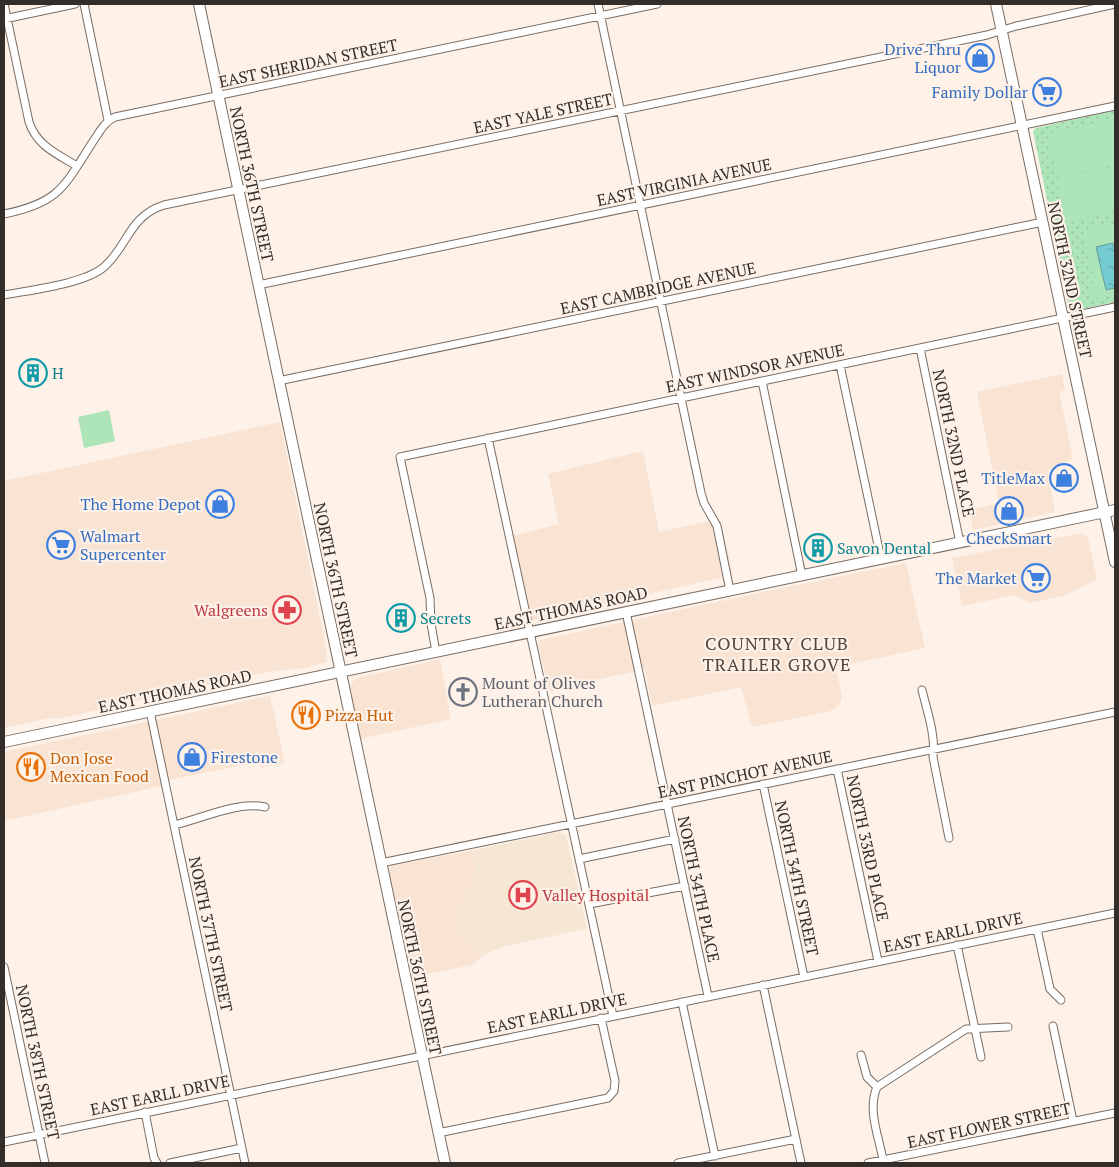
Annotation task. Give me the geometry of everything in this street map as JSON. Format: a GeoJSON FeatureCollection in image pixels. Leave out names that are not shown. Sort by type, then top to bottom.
{"type":"FeatureCollection","features":[{"type":"Feature","properties":{"kind":"main road","name":"NORTH 36TH STREET"},"geometry":{"type":"LineString","coordinates":[[199,4],[444,1163]]}},
{"type":"Feature","properties":{"kind":"main road","name":"NORTH 32ND STREET"},"geometry":{"type":"LineString","coordinates":[[996,4],[1115,562]]}},
{"type":"Feature","properties":{"kind":"main road","name":"EAST THOMAS ROAD"},"geometry":{"type":"LineString","coordinates":[[4,742],[960,544],[1115,510]]}},
{"type":"Feature","properties":{"kind":"street"},"geometry":{"type":"LineString","coordinates":[[4,4],[32,132],[38,140],[77,166]]}},
{"type":"Feature","properties":{"kind":"street"},"geometry":{"type":"LineString","coordinates":[[6,18],[74,4]]}},
{"type":"Feature","properties":{"kind":"street"},"geometry":{"type":"LineString","coordinates":[[4,214],[45,202],[62,188],[108,120],[84,4]]}},
{"type":"Feature","properties":{"kind":"street"},"geometry":{"type":"LineString","coordinates":[[598,4],[702,498],[717,526],[730,591]]}},
{"type":"Feature","properties":{"kind":"street","name":"EAST SHERIDAN STREET"},"geometry":{"type":"LineString","coordinates":[[108,120],[122,115],[657,4]]}},
{"type":"Feature","properties":{"kind":"street","name":"EAST YALE STREET"},"geometry":{"type":"LineString","coordinates":[[4,295],[85,278],[103,268],[111,260],[138,220],[154,208],[987,35],[1016,26],[1115,4]]}},
{"type":"Feature","properties":{"kind":"street","name":"EAST VIRGINIA AVENUE"},"geometry":{"type":"LineString","coordinates":[[258,284],[1115,106]]}},
{"type":"Feature","properties":{"kind":"street","name":"EAST CAMBRIDGE AVENUE"},"geometry":{"type":"LineString","coordinates":[[278,381],[1042,222]]}},
{"type":"Feature","properties":{"kind":"street","name":"EAST WINDSOR AVENUE"},"geometry":{"type":"LineString","coordinates":[[436,652],[431,624],[430,598],[400,457],[1115,307]]}},
{"type":"Feature","properties":{"kind":"street","name":"NORTH 32ND PLACE"},"geometry":{"type":"LineString","coordinates":[[920,348],[960,544]]}},
{"type":"Feature","properties":{"kind":"street"},"geometry":{"type":"LineString","coordinates":[[840,365],[881,559]]}},
{"type":"Feature","properties":{"kind":"street"},"geometry":{"type":"LineString","coordinates":[[762,381],[802,576]]}},
{"type":"Feature","properties":{"kind":"street"},"geometry":{"type":"LineString","coordinates":[[488,438],[613,1016]]}},
{"type":"Feature","properties":{"kind":"street","name":"NORTH 34TH PLACE"},"geometry":{"type":"LineString","coordinates":[[626,612],[708,996]]}},
{"type":"Feature","properties":{"kind":"street"},"geometry":{"type":"LineString","coordinates":[[922,690],[935,749],[934,757],[949,838]]}},
{"type":"Feature","properties":{"kind":"street","name":"NORTH 37TH STREET"},"geometry":{"type":"LineString","coordinates":[[150,711],[245,1163]]}},
{"type":"Feature","properties":{"kind":"street","name":"EAST PINCHOT AVENUE"},"geometry":{"type":"LineString","coordinates":[[381,863],[1115,712]]}},
{"type":"Feature","properties":{"kind":"street","name":"NORTH 33RD PLACE"},"geometry":{"type":"LineString","coordinates":[[836,769],[878,961]]}},
{"type":"Feature","properties":{"kind":"street","name":"NORTH 34TH STREET"},"geometry":{"type":"LineString","coordinates":[[763,784],[804,976]]}},
{"type":"Feature","properties":{"kind":"street"},"geometry":{"type":"LineString","coordinates":[[174,825],[188,822],[202,815],[252,805],[265,807]]}},
{"type":"Feature","properties":{"kind":"street"},"geometry":{"type":"LineString","coordinates":[[579,859],[675,839]]}},
{"type":"Feature","properties":{"kind":"street"},"geometry":{"type":"LineString","coordinates":[[589,905],[685,886]]}},
{"type":"Feature","properties":{"kind":"street","name":"EAST EARLL DRIVE"},"geometry":{"type":"LineString","coordinates":[[4,1142],[1115,913]]}},
{"type":"Feature","properties":{"kind":"street"},"geometry":{"type":"LineString","coordinates":[[1037,929],[1050,989],[1061,1000]]}},
{"type":"Feature","properties":{"kind":"street"},"geometry":{"type":"LineString","coordinates":[[957,945],[981,1057]]}},
{"type":"Feature","properties":{"kind":"street","name":"NORTH 38TH STREET"},"geometry":{"type":"LineString","coordinates":[[4,967],[45,1163]]}},
{"type":"Feature","properties":{"kind":"street"},"geometry":{"type":"LineString","coordinates":[[763,985],[801,1163]]}},
{"type":"Feature","properties":{"kind":"street"},"geometry":{"type":"LineString","coordinates":[[682,1002],[715,1156]]}},
{"type":"Feature","properties":{"kind":"street"},"geometry":{"type":"LineString","coordinates":[[438,1134],[608,1098],[613,1092],[615,1081],[601,1018]]}},
{"type":"Feature","properties":{"kind":"street"},"geometry":{"type":"LineString","coordinates":[[1053,1026],[1073,1121]]}},
{"type":"Feature","properties":{"kind":"street"},"geometry":{"type":"LineString","coordinates":[[884,1160],[872,1109],[877,1087],[966,1030],[1008,1027]]}},
{"type":"Feature","properties":{"kind":"street"},"geometry":{"type":"LineString","coordinates":[[861,1055],[867,1076],[877,1087]]}},
{"type":"Feature","properties":{"kind":"street"},"geometry":{"type":"LineString","coordinates":[[145,1112],[154,1158],[157,1163]]}},
{"type":"Feature","properties":{"kind":"street","name":"EAST FLOWER STREET"},"geometry":{"type":"LineString","coordinates":[[868,1163],[1115,1113]]}},
{"type":"Feature","properties":{"kind":"street"},"geometry":{"type":"LineString","coordinates":[[678,1163],[796,1139]]}},
{"type":"Feature","properties":{"kind":"street"},"geometry":{"type":"LineString","coordinates":[[170,1163],[242,1148]]}},
{"type":"Feature","properties":{"kind":"shaded area"},"geometry":{"type":"Polygon","coordinates":[[[1062,374],[1065,390],[1059,392],[1073,459],[1047,471],[1055,512],[973,530],[969,510],[999,503],[977,392],[1062,374]]]}},
{"type":"Feature","properties":{"kind":"shaded area"},"geometry":{"type":"Polygon","coordinates":[[[280,422],[327,653],[326,662],[306,668],[273,671],[62,718],[50,718],[4,728],[4,481],[280,422]]]}},
{"type":"Feature","properties":{"kind":"shaded area"},"geometry":{"type":"Polygon","coordinates":[[[643,451],[659,532],[720,519],[733,575],[532,620],[513,536],[559,524],[548,474],[643,451]]]}},
{"type":"Feature","properties":{"kind":"shaded area"},"geometry":{"type":"Polygon","coordinates":[[[1082,533],[1088,538],[1097,580],[1063,596],[1029,603],[1014,595],[962,606],[952,558],[1082,533]]]}},
{"type":"Feature","properties":{"kind":"shaded area"},"geometry":{"type":"Polygon","coordinates":[[[906,563],[925,648],[836,667],[842,698],[840,704],[831,711],[752,727],[741,687],[652,706],[645,669],[579,684],[580,687],[550,692],[538,645],[540,640],[906,563]]]}},
{"type":"Feature","properties":{"kind":"shaded area"},"geometry":{"type":"Polygon","coordinates":[[[440,659],[451,719],[360,739],[350,690],[354,680],[440,659]]]}},
{"type":"Feature","properties":{"kind":"shaded area"},"geometry":{"type":"Polygon","coordinates":[[[270,696],[285,763],[261,768],[259,762],[169,780],[161,786],[4,821],[4,752],[270,696]]]}},
{"type":"Feature","properties":{"kind":"shaded area","name":"Valley Hospital"},"geometry":{"type":"Polygon","coordinates":[[[559,832],[566,835],[587,929],[506,946],[483,955],[464,936],[453,921],[475,880],[477,867],[474,850],[559,832]]]}},
{"type":"Feature","properties":{"kind":"shaded area"},"geometry":{"type":"Polygon","coordinates":[[[474,850],[477,867],[475,880],[453,921],[464,936],[483,955],[472,965],[412,977],[389,873],[390,868],[392,866],[474,850]]]}},
{"type":"Feature","properties":{"kind":"green space"},"geometry":{"type":"Polygon","coordinates":[[[1115,110],[1115,302],[1072,311],[1069,308],[1033,131],[1036,128],[1115,110]]]}},
{"type":"Feature","properties":{"kind":"green space"},"geometry":{"type":"Polygon","coordinates":[[[1115,119],[1115,165],[1057,178],[1047,134],[1115,119]]]}},
{"type":"Feature","properties":{"kind":"green space"},"geometry":{"type":"Polygon","coordinates":[[[1115,166],[1115,212],[1067,223],[1057,179],[1115,166]]]}},
{"type":"Feature","properties":{"kind":"green space"},"geometry":{"type":"Polygon","coordinates":[[[1111,224],[1115,227],[1115,294],[1092,299],[1092,293],[1090,293],[1088,284],[1095,282],[1083,230],[1111,224]]]}},
{"type":"Feature","properties":{"kind":"green space"},"geometry":{"type":"Polygon","coordinates":[[[109,410],[115,441],[84,448],[78,417],[109,410]]]}},
{"type":"Feature","properties":{"kind":"water"},"geometry":{"type":"Polygon","coordinates":[[[1113,243],[1115,252],[1115,288],[1106,290],[1096,247],[1113,243]]]}},
{"type":"Feature","properties":{"kind":"place","name":"Drive Thru Liquor"},"geometry":{"type":"Point","coordinates":[980,58]}},
{"type":"Feature","properties":{"kind":"place","name":"Family Dollar"},"geometry":{"type":"Point","coordinates":[1047,92]}},
{"type":"Feature","properties":{"kind":"place","name":"H"},"geometry":{"type":"Point","coordinates":[33,373]}},
{"type":"Feature","properties":{"kind":"place","name":"TitleMax"},"geometry":{"type":"Point","coordinates":[1064,478]}},
{"type":"Feature","properties":{"kind":"place","name":"The Home Depot"},"geometry":{"type":"Point","coordinates":[220,504]}},
{"type":"Feature","properties":{"kind":"place","name":"CheckSmart"},"geometry":{"type":"Point","coordinates":[1009,511]}},
{"type":"Feature","properties":{"kind":"place","name":"Walmart Supercenter"},"geometry":{"type":"Point","coordinates":[61,545]}},
{"type":"Feature","properties":{"kind":"place","name":"Savon Dental"},"geometry":{"type":"Point","coordinates":[818,548]}},
{"type":"Feature","properties":{"kind":"place","name":"The Market"},"geometry":{"type":"Point","coordinates":[1036,578]}},
{"type":"Feature","properties":{"kind":"place","name":"Walgreens"},"geometry":{"type":"Point","coordinates":[287,610]}},
{"type":"Feature","properties":{"kind":"place","name":"Secrets"},"geometry":{"type":"Point","coordinates":[401,618]}},
{"type":"Feature","properties":{"kind":"place","name":"Mount of Olives Lutheran Church"},"geometry":{"type":"Point","coordinates":[463,692]}},
{"type":"Feature","properties":{"kind":"place","name":"Pizza Hut"},"geometry":{"type":"Point","coordinates":[306,715]}},
{"type":"Feature","properties":{"kind":"place","name":"Firestone"},"geometry":{"type":"Point","coordinates":[192,757]}},
{"type":"Feature","properties":{"kind":"place","name":"Don Jose Mexican Food"},"geometry":{"type":"Point","coordinates":[31,767]}},
{"type":"Feature","properties":{"kind":"place","name":"Valley Hospital"},"geometry":{"type":"Point","coordinates":[523,895]}},
{"type":"Feature","properties":{"kind":"district","name":"COUNTRY CLUB TRAILER GROVE"},"geometry":{"type":"Point","coordinates":[777,653]}}]}
